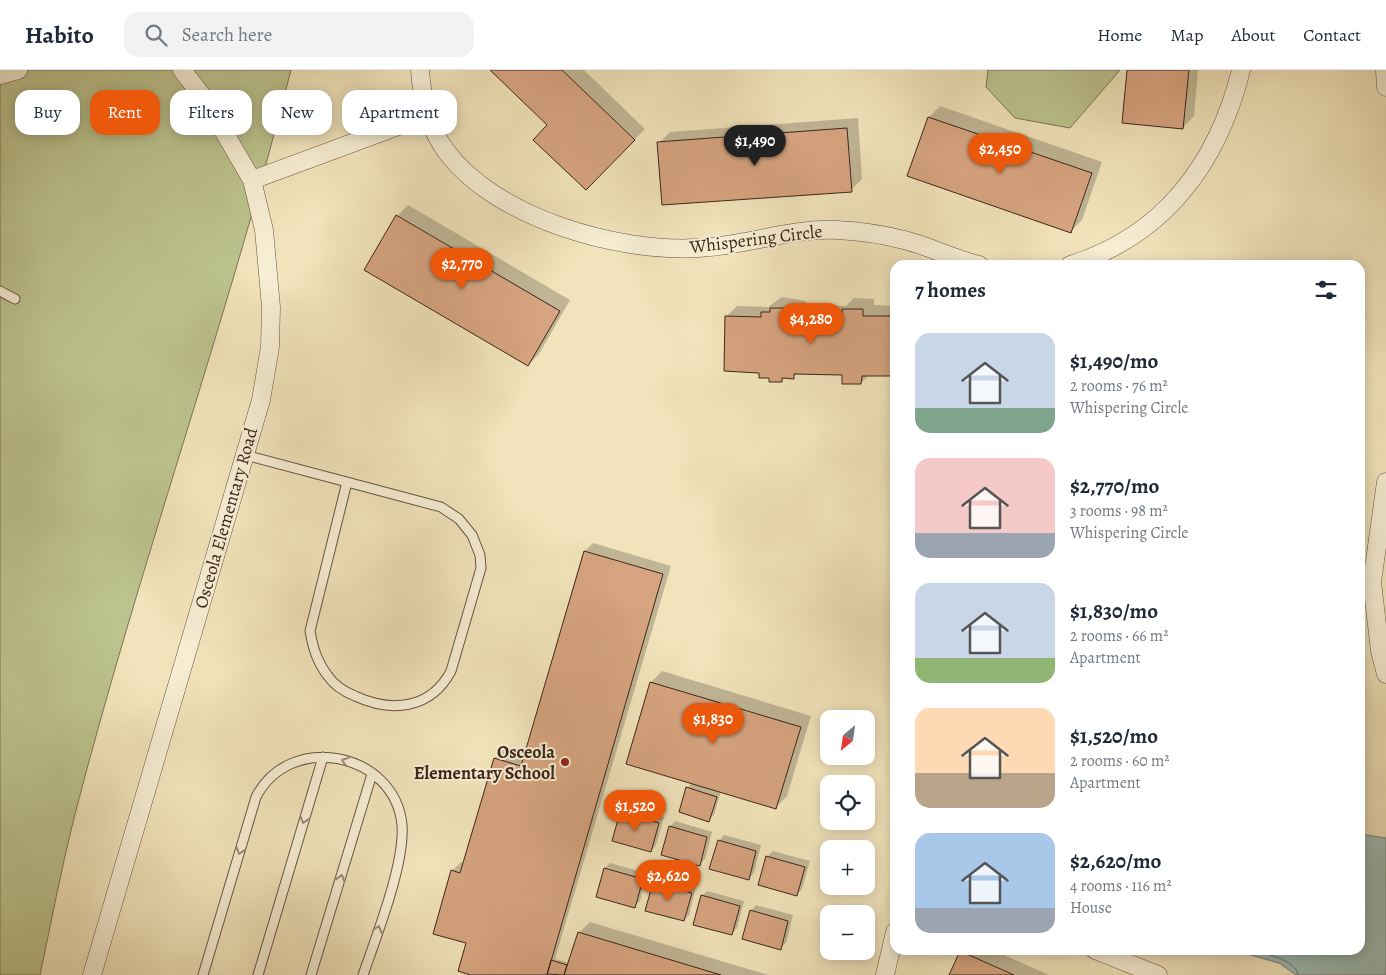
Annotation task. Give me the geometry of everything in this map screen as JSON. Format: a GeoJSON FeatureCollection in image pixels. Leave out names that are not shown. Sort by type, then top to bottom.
{"type":"FeatureCollection","features":[{"type":"Feature","properties":{"kind":"street"},"geometry":{"type":"LineString","coordinates":[[0,75],[18,70]]}},
{"type":"Feature","properties":{"kind":"street","name":"Osceola Elementary Road"},"geometry":{"type":"LineString","coordinates":[[92,975],[261,400],[270,347],[271,307],[264,230],[252,180],[206,101],[182,70]]}},
{"type":"Feature","properties":{"kind":"street","name":"Whispering Circle"},"geometry":{"type":"LineString","coordinates":[[420,70],[422,90]]}},
{"type":"Feature","properties":{"kind":"street"},"geometry":{"type":"LineString","coordinates":[[1086,260],[1122,244],[1149,225],[1176,198],[1196,174],[1216,142],[1232,104],[1241,70]]}},
{"type":"Feature","properties":{"kind":"street"},"geometry":{"type":"LineString","coordinates":[[1385,70],[1386,87]]}},
{"type":"Feature","properties":{"kind":"street"},"geometry":{"type":"LineString","coordinates":[[252,180],[374,135]]}},
{"type":"Feature","properties":{"kind":"street","name":"Whispering Circle"},"geometry":{"type":"LineString","coordinates":[[438,135],[446,151],[466,173],[493,193],[546,220],[607,240],[649,247],[696,248],[730,246],[798,232],[834,230],[868,232],[905,240],[964,260]]}},
{"type":"Feature","properties":{"kind":"street"},"geometry":{"type":"LineString","coordinates":[[1386,482],[1372,582],[1380,651],[1386,674]]}},
{"type":"Feature","properties":{"kind":"street"},"geometry":{"type":"LineString","coordinates":[[885,975],[890,954]]}},
{"type":"Feature","properties":{"kind":"street"},"geometry":{"type":"LineString","coordinates":[[1108,955],[1158,975]]}},
{"type":"Feature","properties":{"kind":"lane"},"geometry":{"type":"LineString","coordinates":[[0,291],[15,299]]}},
{"type":"Feature","properties":{"kind":"lane"},"geometry":{"type":"LineString","coordinates":[[244,455],[347,482],[441,507],[459,519],[477,545],[481,568],[451,671],[446,680],[431,696],[412,705],[391,707],[364,700],[345,692],[329,678],[313,651],[310,630],[347,482]]}},
{"type":"Feature","properties":{"kind":"lane"},"geometry":{"type":"LineString","coordinates":[[203,975],[256,797],[261,787],[284,765],[314,756],[360,766],[372,774],[392,794],[402,824],[394,880],[363,975]]}},
{"type":"Feature","properties":{"kind":"lane"},"geometry":{"type":"LineString","coordinates":[[258,975],[323,757]]}},
{"type":"Feature","properties":{"kind":"lane"},"geometry":{"type":"LineString","coordinates":[[311,975],[372,774]]}},
{"type":"Feature","properties":{"kind":"green space"},"geometry":{"type":"Polygon","coordinates":[[[0,70],[291,70],[286,90],[262,90],[262,135],[274,135],[239,258],[99,724],[69,838],[40,975],[0,975],[0,70]]]}},
{"type":"Feature","properties":{"kind":"green space"},"geometry":{"type":"Polygon","coordinates":[[[988,70],[1120,70],[1070,128],[1015,118],[986,87],[988,70]]]}},
{"type":"Feature","properties":{"kind":"water"},"geometry":{"type":"Polygon","coordinates":[[[1365,835],[1386,838],[1386,975],[1296,975],[1279,963],[1251,955],[1365,955],[1365,835]]]}},
{"type":"Feature","properties":{"kind":"building"},"geometry":{"type":"Polygon","coordinates":[[[490,70],[562,70],[635,140],[586,190],[533,140],[547,125],[490,70]]]}},
{"type":"Feature","properties":{"kind":"building"},"geometry":{"type":"Polygon","coordinates":[[[1127,70],[1189,70],[1183,129],[1122,123],[1127,70]]]}},
{"type":"Feature","properties":{"kind":"building"},"geometry":{"type":"Polygon","coordinates":[[[928,117],[1092,173],[1071,233],[907,176],[928,117]]]}},
{"type":"Feature","properties":{"kind":"building"},"geometry":{"type":"Polygon","coordinates":[[[847,128],[852,192],[662,205],[657,142],[847,128]]]}},
{"type":"Feature","properties":{"kind":"building"},"geometry":{"type":"Polygon","coordinates":[[[396,215],[560,311],[528,366],[364,270],[396,215]]]}},
{"type":"Feature","properties":{"kind":"building"},"geometry":{"type":"Polygon","coordinates":[[[770,308],[785,308],[785,311],[795,312],[795,316],[842,317],[842,309],[863,309],[863,316],[890,316],[890,376],[862,376],[861,384],[842,384],[842,375],[794,374],[794,379],[782,378],[782,382],[769,382],[769,378],[759,378],[759,373],[724,371],[725,316],[761,317],[761,312],[770,312],[770,308]]]}},
{"type":"Feature","properties":{"kind":"building","name":"Osceola Elementary School"},"geometry":{"type":"Polygon","coordinates":[[[584,551],[663,574],[547,975],[470,975],[458,971],[466,943],[433,934],[451,870],[460,873],[494,758],[521,766],[584,551]]]}},
{"type":"Feature","properties":{"kind":"building"},"geometry":{"type":"Polygon","coordinates":[[[650,682],[801,727],[776,809],[626,764],[650,682]]]}},
{"type":"Feature","properties":{"kind":"building"},"geometry":{"type":"Polygon","coordinates":[[[686,787],[717,797],[709,822],[679,812],[686,787]]]}},
{"type":"Feature","properties":{"kind":"building"},"geometry":{"type":"Polygon","coordinates":[[[620,812],[659,823],[651,852],[612,841],[620,812]]]}},
{"type":"Feature","properties":{"kind":"building"},"geometry":{"type":"Polygon","coordinates":[[[669,826],[707,837],[700,866],[661,855],[669,826]]]}},
{"type":"Feature","properties":{"kind":"building"},"geometry":{"type":"Polygon","coordinates":[[[718,840],[756,851],[749,880],[709,869],[718,840]]]}},
{"type":"Feature","properties":{"kind":"building"},"geometry":{"type":"Polygon","coordinates":[[[766,856],[805,867],[797,896],[758,885],[766,856]]]}},
{"type":"Feature","properties":{"kind":"building"},"geometry":{"type":"Polygon","coordinates":[[[604,868],[643,879],[635,908],[596,897],[604,868]]]}},
{"type":"Feature","properties":{"kind":"building"},"geometry":{"type":"Polygon","coordinates":[[[653,882],[692,893],[684,921],[645,911],[653,882]]]}},
{"type":"Feature","properties":{"kind":"building"},"geometry":{"type":"Polygon","coordinates":[[[701,895],[740,906],[732,935],[693,925],[701,895]]]}},
{"type":"Feature","properties":{"kind":"building"},"geometry":{"type":"Polygon","coordinates":[[[750,910],[788,921],[781,950],[742,939],[750,910]]]}},
{"type":"Feature","properties":{"kind":"building"},"geometry":{"type":"Polygon","coordinates":[[[578,932],[721,975],[564,975],[578,932]]]}},
{"type":"Feature","properties":{"kind":"building"},"geometry":{"type":"Polygon","coordinates":[[[958,955],[969,955],[1014,975],[949,975],[958,955]]]}},
{"type":"Feature","properties":{"kind":"building"},"geometry":{"type":"Polygon","coordinates":[[[551,960],[567,965],[564,975],[547,974],[551,960]]]}},
{"type":"Feature","properties":{"kind":"place","name":"Osceola Elementary School"},"geometry":{"type":"Point","coordinates":[565,762]}}]}
